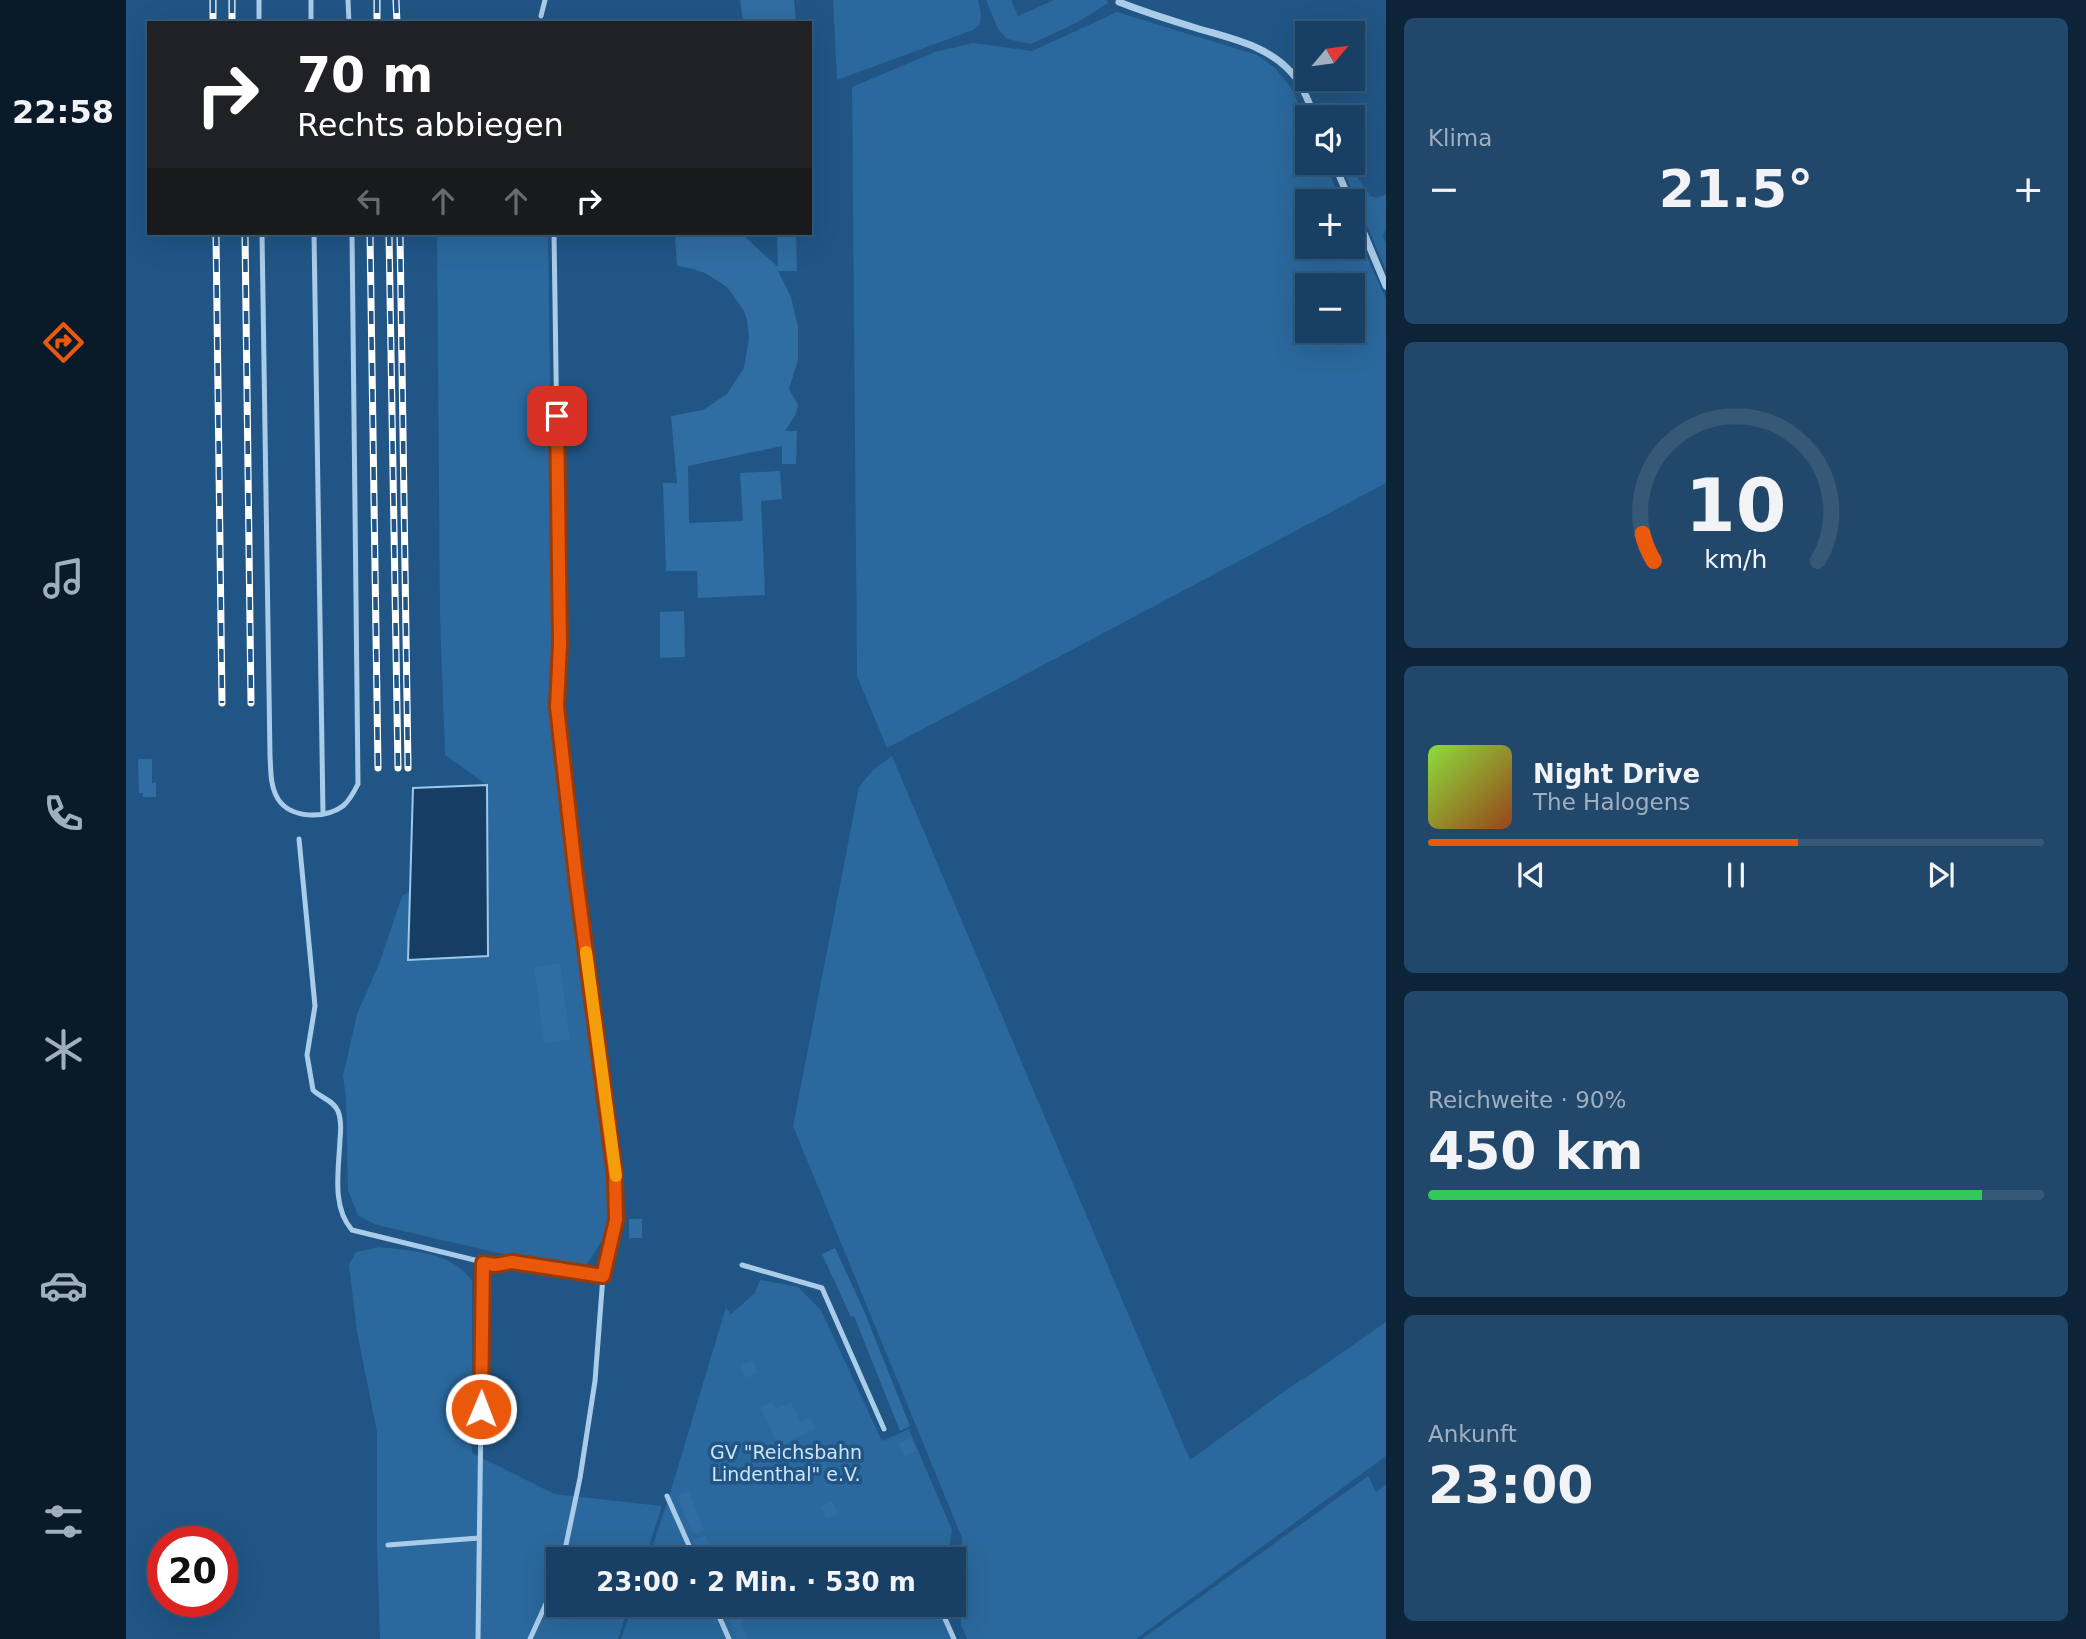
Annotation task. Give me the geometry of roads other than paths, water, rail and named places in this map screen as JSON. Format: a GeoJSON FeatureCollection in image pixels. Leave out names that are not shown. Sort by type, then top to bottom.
{"type":"FeatureCollection","features":[{"type":"Feature","properties":{"kind":"street"},"geometry":{"type":"LineString","coordinates":[[1119,2],[1264,51],[1295,77],[1310,105]]}},
{"type":"Feature","properties":{"kind":"street"},"geometry":{"type":"LineString","coordinates":[[1365,236],[1386,286]]}},
{"type":"Feature","properties":{"kind":"lane"},"geometry":{"type":"LineString","coordinates":[[259,0],[259,21]]}},
{"type":"Feature","properties":{"kind":"lane"},"geometry":{"type":"LineString","coordinates":[[311,0],[311,21]]}},
{"type":"Feature","properties":{"kind":"lane"},"geometry":{"type":"LineString","coordinates":[[348,0],[349,21]]}},
{"type":"Feature","properties":{"kind":"lane"},"geometry":{"type":"LineString","coordinates":[[541,16],[545,0]]}},
{"type":"Feature","properties":{"kind":"lane"},"geometry":{"type":"LineString","coordinates":[[262,235],[269,746],[272,787],[279,801],[289,811],[305,814],[323,814],[341,807],[353,796],[358,784],[352,235]]}},
{"type":"Feature","properties":{"kind":"lane"},"geometry":{"type":"LineString","coordinates":[[314,235],[323,814]]}},
{"type":"Feature","properties":{"kind":"lane"},"geometry":{"type":"LineString","coordinates":[[554,235],[560,644],[557,707],[615,1175],[616,1220],[603,1276],[595,1381],[580,1478],[566,1547]]}},
{"type":"Feature","properties":{"kind":"lane"},"geometry":{"type":"LineString","coordinates":[[299,839],[315,1006],[307,1055],[313,1090],[337,1108],[341,1129],[338,1196],[342,1215],[352,1230],[483,1263],[495,1265],[512,1262],[603,1276]]}},
{"type":"Feature","properties":{"kind":"lane"},"geometry":{"type":"LineString","coordinates":[[478,1639],[483,1263]]}},
{"type":"Feature","properties":{"kind":"lane"},"geometry":{"type":"LineString","coordinates":[[743,1265],[822,1288],[884,1429]]}},
{"type":"Feature","properties":{"kind":"lane"},"geometry":{"type":"LineString","coordinates":[[667,1496],[690,1547]]}},
{"type":"Feature","properties":{"kind":"lane"},"geometry":{"type":"LineString","coordinates":[[388,1545],[480,1538]]}},
{"type":"Feature","properties":{"kind":"lane"},"geometry":{"type":"LineString","coordinates":[[530,1639],[546,1604]]}},
{"type":"Feature","properties":{"kind":"lane"},"geometry":{"type":"LineString","coordinates":[[719,1617],[729,1639]]}},
{"type":"Feature","properties":{"kind":"lane"},"geometry":{"type":"LineString","coordinates":[[944,1617],[954,1639]]}},
{"type":"Feature","properties":{"kind":"railway"},"geometry":{"type":"LineString","coordinates":[[213,0],[213,21]]}},
{"type":"Feature","properties":{"kind":"railway"},"geometry":{"type":"LineString","coordinates":[[232,0],[232,21]]}},
{"type":"Feature","properties":{"kind":"railway"},"geometry":{"type":"LineString","coordinates":[[377,0],[377,21]]}},
{"type":"Feature","properties":{"kind":"railway"},"geometry":{"type":"LineString","coordinates":[[396,0],[397,21]]}},
{"type":"Feature","properties":{"kind":"railway"},"geometry":{"type":"LineString","coordinates":[[216,235],[222,703]]}},
{"type":"Feature","properties":{"kind":"railway"},"geometry":{"type":"LineString","coordinates":[[245,235],[251,703]]}},
{"type":"Feature","properties":{"kind":"railway"},"geometry":{"type":"LineString","coordinates":[[370,235],[378,768]]}},
{"type":"Feature","properties":{"kind":"railway"},"geometry":{"type":"LineString","coordinates":[[389,235],[398,768]]}},
{"type":"Feature","properties":{"kind":"railway"},"geometry":{"type":"LineString","coordinates":[[400,235],[408,768]]}},
{"type":"Feature","properties":{"kind":"park label","name":"GV \"Reichsbahn Lindenthal\" e.V."},"geometry":{"type":"Point","coordinates":[786,1463]}}]}
